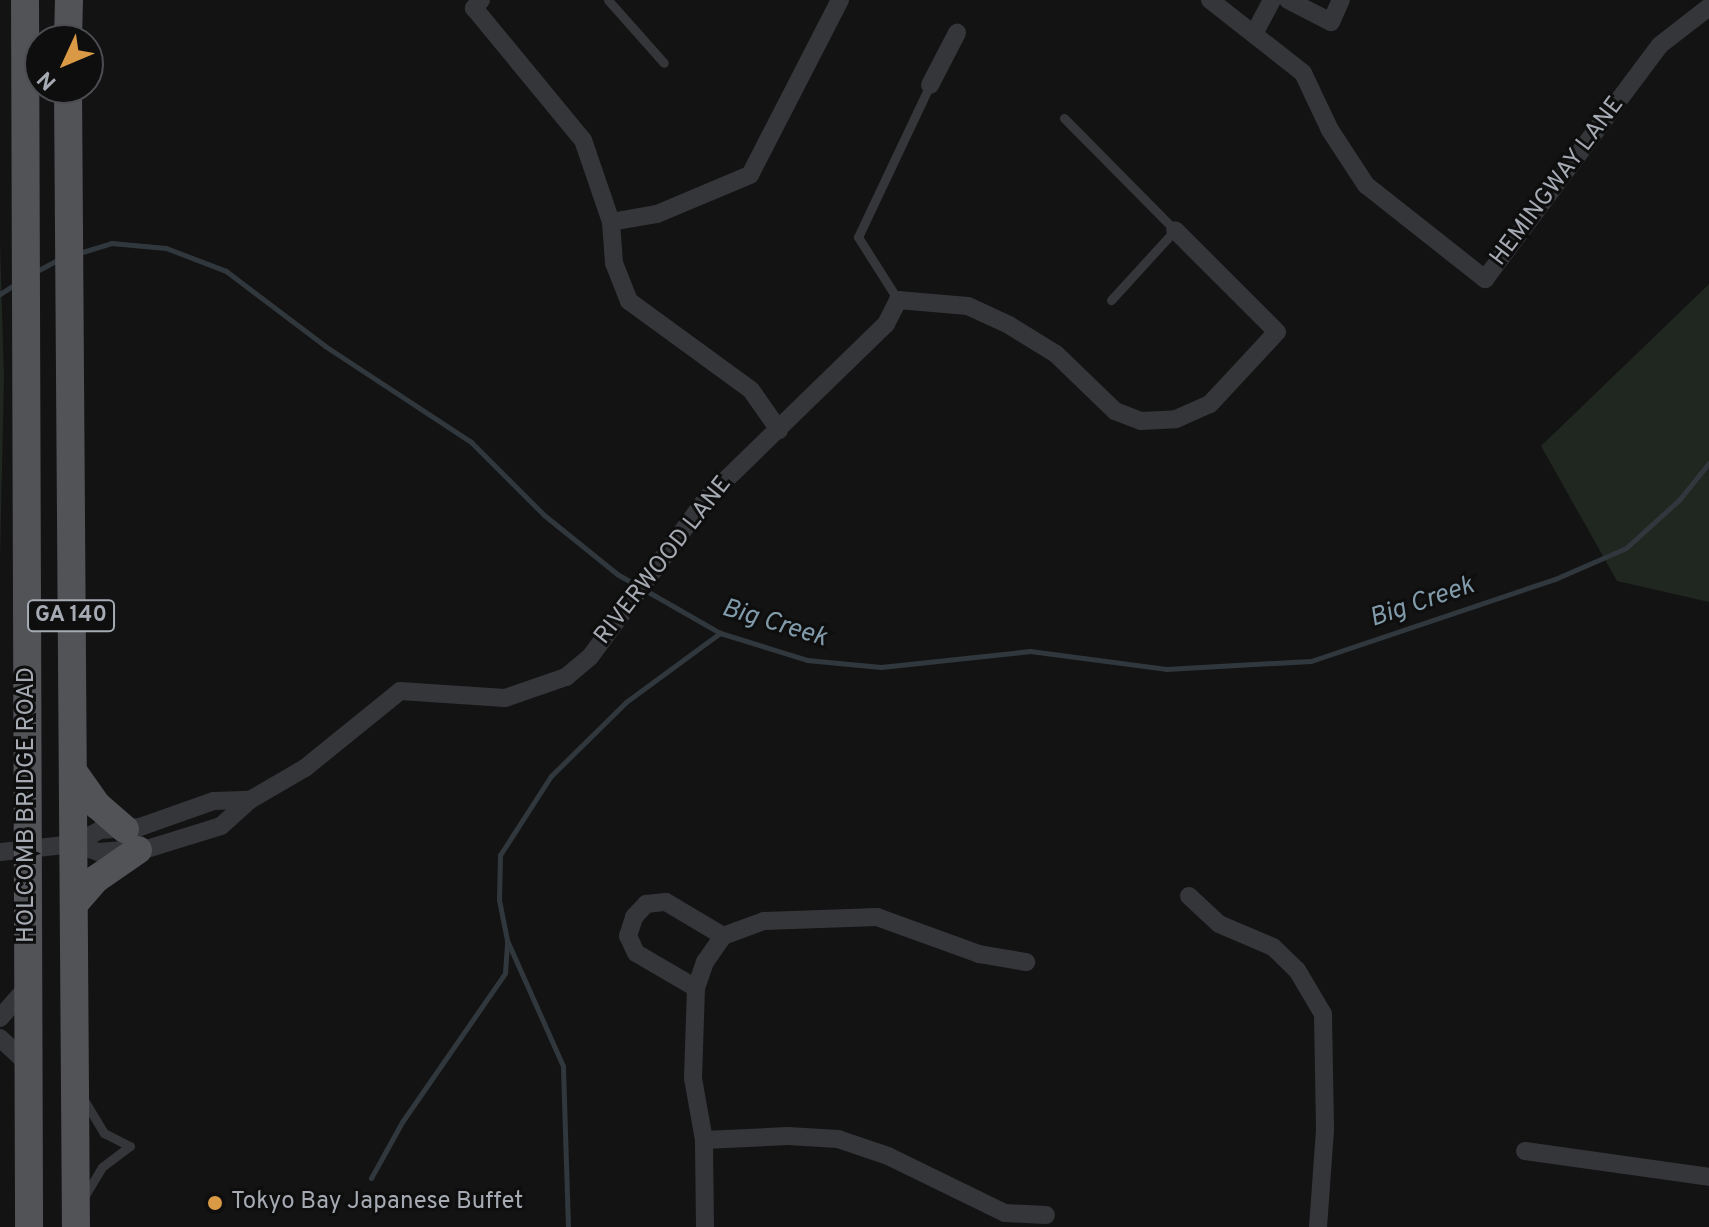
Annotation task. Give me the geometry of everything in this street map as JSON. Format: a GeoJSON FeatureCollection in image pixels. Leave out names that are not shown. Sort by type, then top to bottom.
{"type":"FeatureCollection","features":[{"type":"Feature","properties":{"kind":"main road","name":"HOLCOMB BRIDGE ROAD"},"geometry":{"type":"LineString","coordinates":[[25,0],[29,400],[14,850],[29,985],[29,1227]]}},
{"type":"Feature","properties":{"kind":"main road"},"geometry":{"type":"LineString","coordinates":[[68,24],[69,0]]}},
{"type":"Feature","properties":{"kind":"main road","name":"HOLCOMB BRIDGE ROAD"},"geometry":{"type":"LineString","coordinates":[[68,104],[67,389],[75,903],[76,1218]]}},
{"type":"Feature","properties":{"kind":"main road"},"geometry":{"type":"LineString","coordinates":[[73,771],[97,805],[132,839],[75,903]]}},
{"type":"Feature","properties":{"kind":"street"},"geometry":{"type":"LineString","coordinates":[[481,0],[474,8],[583,140],[611,222],[614,263],[629,301],[751,390],[779,430]]}},
{"type":"Feature","properties":{"kind":"street"},"geometry":{"type":"LineString","coordinates":[[611,222],[657,214],[750,175],[840,0]]}},
{"type":"Feature","properties":{"kind":"street","name":"HEMINGWAY LANE"},"geometry":{"type":"LineString","coordinates":[[1210,0],[1255,32],[1303,73],[1330,130],[1366,185],[1485,279],[1660,45],[1709,7]]}},
{"type":"Feature","properties":{"kind":"street"},"geometry":{"type":"LineString","coordinates":[[1255,32],[1272,0]]}},
{"type":"Feature","properties":{"kind":"street"},"geometry":{"type":"LineString","coordinates":[[1288,0],[1331,22],[1341,0]]}},
{"type":"Feature","properties":{"kind":"street"},"geometry":{"type":"LineString","coordinates":[[930,85],[957,33]]}},
{"type":"Feature","properties":{"kind":"street"},"geometry":{"type":"LineString","coordinates":[[898,300],[968,306],[1056,354],[1115,411],[1141,421],[1176,419],[1210,404],[1277,332],[1175,230]]}},
{"type":"Feature","properties":{"kind":"street","name":"RIVERWOOD LANE"},"geometry":{"type":"LineString","coordinates":[[132,839],[221,826],[250,800],[305,768],[387,697],[415,688],[505,698],[527,693],[566,677],[613,628],[706,499],[886,324],[898,300]]}},
{"type":"Feature","properties":{"kind":"street","name":"RIVERWOOD LANE"},"geometry":{"type":"LineString","coordinates":[[14,850],[74,844],[98,852],[214,801],[250,800]]}},
{"type":"Feature","properties":{"kind":"street"},"geometry":{"type":"LineString","coordinates":[[1189,896],[1219,924],[1273,947],[1297,970],[1323,1014],[1325,1114],[1318,1227]]}},
{"type":"Feature","properties":{"kind":"street"},"geometry":{"type":"LineString","coordinates":[[696,988],[636,953],[628,936],[634,917],[646,904],[666,902],[723,936]]}},
{"type":"Feature","properties":{"kind":"street"},"geometry":{"type":"LineString","coordinates":[[705,1227],[704,1140],[693,1078],[696,988],[705,962],[723,936],[764,921],[877,917],[979,954],[1026,962]]}},
{"type":"Feature","properties":{"kind":"street"},"geometry":{"type":"LineString","coordinates":[[0,1018],[29,985]]}},
{"type":"Feature","properties":{"kind":"street"},"geometry":{"type":"LineString","coordinates":[[0,1038],[30,1066]]}},
{"type":"Feature","properties":{"kind":"street"},"geometry":{"type":"LineString","coordinates":[[704,1140],[774,1136],[838,1139],[888,1156],[1005,1213],[1046,1215]]}},
{"type":"Feature","properties":{"kind":"street"},"geometry":{"type":"LineString","coordinates":[[1525,1151],[1709,1177]]}},
{"type":"Feature","properties":{"kind":"lane"},"geometry":{"type":"LineString","coordinates":[[608,0],[664,63]]}},
{"type":"Feature","properties":{"kind":"lane"},"geometry":{"type":"LineString","coordinates":[[898,300],[858,237],[930,85]]}},
{"type":"Feature","properties":{"kind":"lane"},"geometry":{"type":"LineString","coordinates":[[1064,118],[1175,230],[1111,300]]}},
{"type":"Feature","properties":{"kind":"lane"},"geometry":{"type":"LineString","coordinates":[[76,1086],[104,1133],[130,1146],[102,1167],[76,1218]]}},
{"type":"Feature","properties":{"kind":"shaded area"},"geometry":{"type":"Polygon","coordinates":[[[0,241],[4,378],[0,559],[0,241]]]}},
{"type":"Feature","properties":{"kind":"shaded area"},"geometry":{"type":"Polygon","coordinates":[[[1709,284],[1709,602],[1617,581],[1541,446],[1709,284]]]}},
{"type":"Feature","properties":{"kind":"waterway","name":"Big Creek"},"geometry":{"type":"LineString","coordinates":[[79,253],[111,243],[166,248],[226,271],[325,346],[471,442],[544,515],[617,574],[720,633],[807,660],[881,667],[1030,651],[1166,669],[1311,661],[1555,579],[1626,548],[1679,500],[1709,463]]}},
{"type":"Feature","properties":{"kind":"waterway","name":"Big Creek"},"geometry":{"type":"LineString","coordinates":[[35,272],[58,260]]}},
{"type":"Feature","properties":{"kind":"waterway","name":"Big Creek"},"geometry":{"type":"LineString","coordinates":[[0,294],[17,283]]}},
{"type":"Feature","properties":{"kind":"waterway"},"geometry":{"type":"LineString","coordinates":[[568,1227],[563,1066],[507,940],[499,900],[500,855],[551,776],[626,702],[720,633]]}},
{"type":"Feature","properties":{"kind":"waterway"},"geometry":{"type":"LineString","coordinates":[[371,1178],[402,1122],[505,973],[507,941]]}},
{"type":"Feature","properties":{"kind":"place","name":"Tokyo Bay Japanese Buffet"},"geometry":{"type":"Point","coordinates":[215,1203]}}]}
